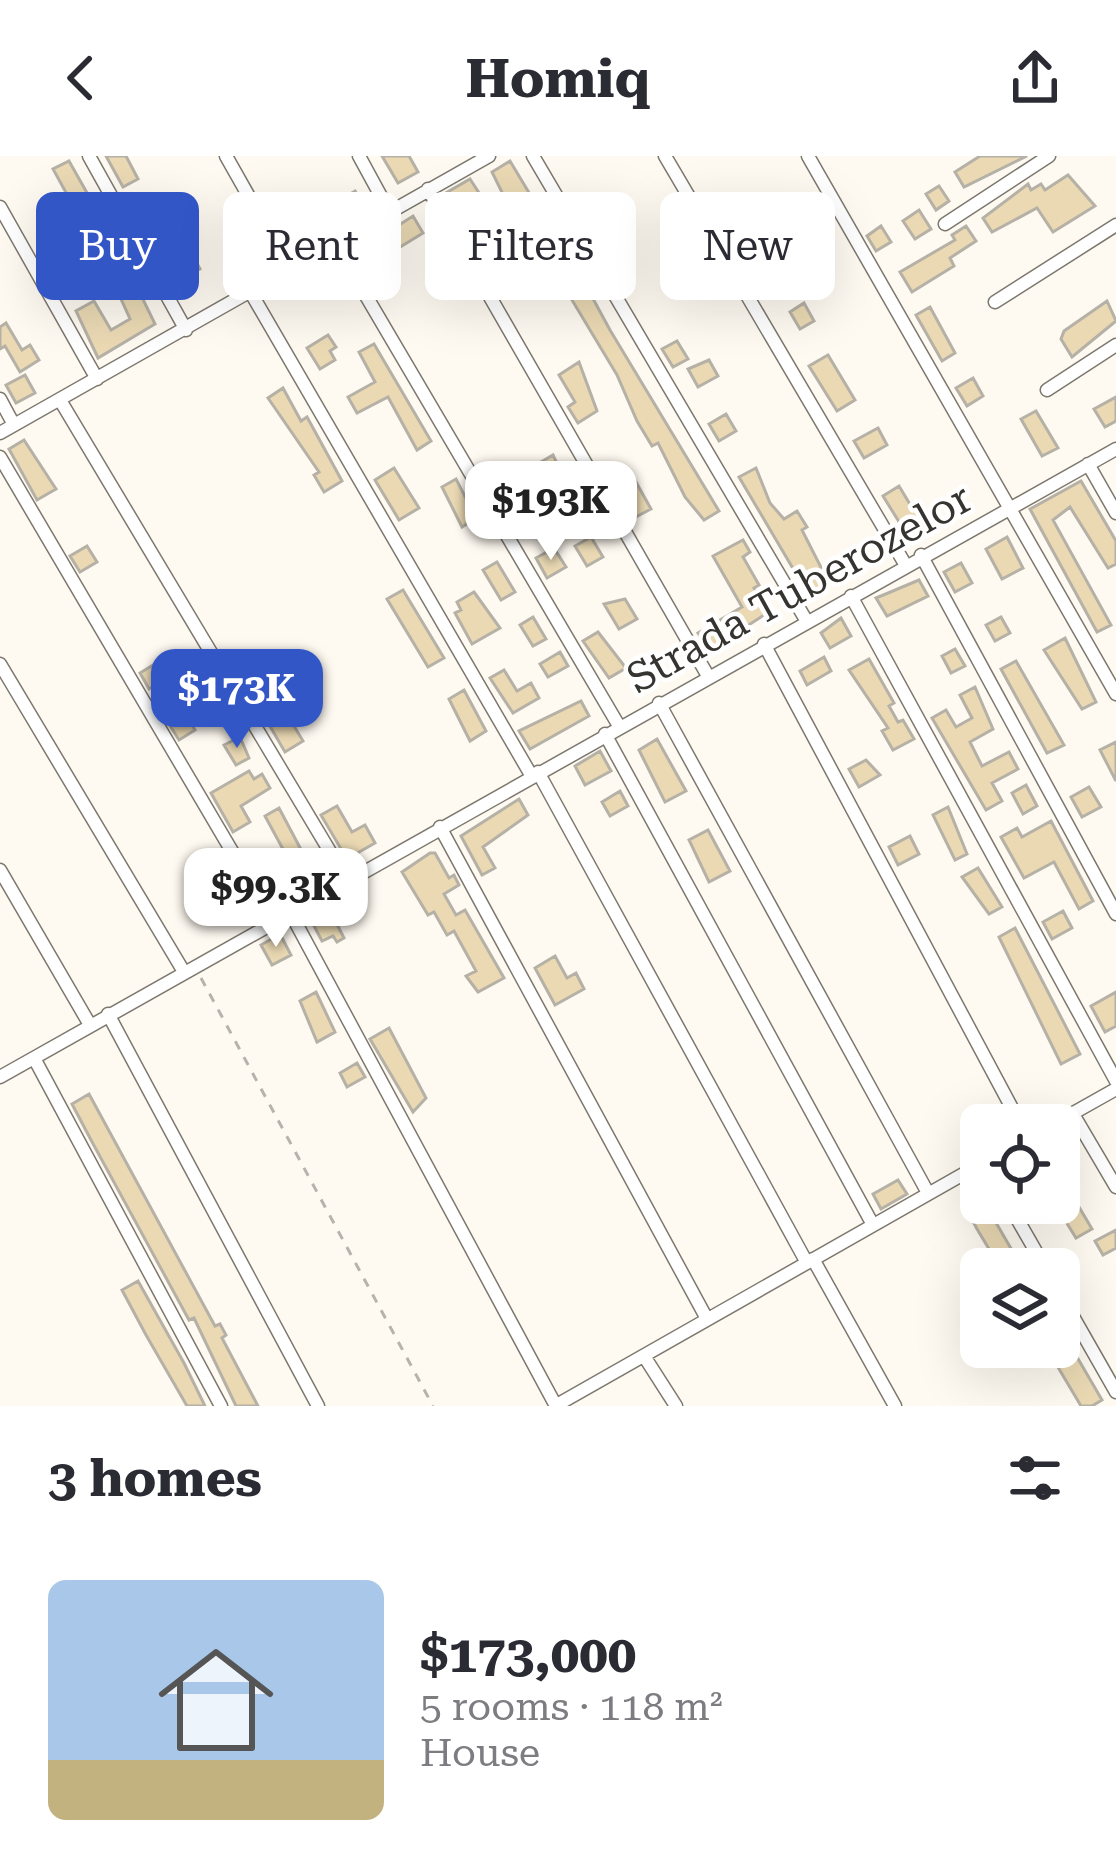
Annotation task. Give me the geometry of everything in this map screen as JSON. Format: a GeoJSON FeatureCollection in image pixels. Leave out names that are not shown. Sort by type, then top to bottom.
{"type":"FeatureCollection","features":[{"type":"Feature","properties":{"kind":"street"},"geometry":{"type":"LineString","coordinates":[[89,156],[185,330]]}},
{"type":"Feature","properties":{"kind":"street"},"geometry":{"type":"LineString","coordinates":[[226,156],[246,192]]}},
{"type":"Feature","properties":{"kind":"street"},"geometry":{"type":"LineString","coordinates":[[358,156],[378,192]]}},
{"type":"Feature","properties":{"kind":"street"},"geometry":{"type":"LineString","coordinates":[[532,156],[806,620]]}},
{"type":"Feature","properties":{"kind":"street"},"geometry":{"type":"LineString","coordinates":[[665,156],[905,564]]}},
{"type":"Feature","properties":{"kind":"street"},"geometry":{"type":"LineString","coordinates":[[808,156],[1116,694]]}},
{"type":"Feature","properties":{"kind":"street"},"geometry":{"type":"LineString","coordinates":[[945,224],[1049,156]]}},
{"type":"Feature","properties":{"kind":"street"},"geometry":{"type":"LineString","coordinates":[[401,205],[480,158]]}},
{"type":"Feature","properties":{"kind":"street"},"geometry":{"type":"LineString","coordinates":[[428,190],[708,676]]}},
{"type":"Feature","properties":{"kind":"street"},"geometry":{"type":"LineString","coordinates":[[0,207],[97,380]]}},
{"type":"Feature","properties":{"kind":"street"},"geometry":{"type":"LineString","coordinates":[[995,302],[1116,225]]}},
{"type":"Feature","properties":{"kind":"street"},"geometry":{"type":"LineString","coordinates":[[0,433],[239,300]]}},
{"type":"Feature","properties":{"kind":"street"},"geometry":{"type":"LineString","coordinates":[[255,300],[535,774],[896,1406]]}},
{"type":"Feature","properties":{"kind":"street","name":"Strada Tuberozelor"},"geometry":{"type":"LineString","coordinates":[[369,300],[619,726]]}},
{"type":"Feature","properties":{"kind":"street"},"geometry":{"type":"LineString","coordinates":[[1047,390],[1116,345]]}},
{"type":"Feature","properties":{"kind":"street"},"geometry":{"type":"LineString","coordinates":[[0,399],[14,425]]}},
{"type":"Feature","properties":{"kind":"street"},"geometry":{"type":"LineString","coordinates":[[60,400],[346,880]]}},
{"type":"Feature","properties":{"kind":"street","name":"Strada Tuberozelor"},"geometry":{"type":"LineString","coordinates":[[0,1077],[1116,449]]}},
{"type":"Feature","properties":{"kind":"street"},"geometry":{"type":"LineString","coordinates":[[0,457],[273,921]]}},
{"type":"Feature","properties":{"kind":"street"},"geometry":{"type":"LineString","coordinates":[[1088,464],[1116,514]]}},
{"type":"Feature","properties":{"kind":"street"},"geometry":{"type":"LineString","coordinates":[[921,555],[1116,914]]}},
{"type":"Feature","properties":{"kind":"street"},"geometry":{"type":"LineString","coordinates":[[851,596],[1116,1085],[1080,1109]]}},
{"type":"Feature","properties":{"kind":"street"},"geometry":{"type":"LineString","coordinates":[[764,644],[1010,1104]]}},
{"type":"Feature","properties":{"kind":"street"},"geometry":{"type":"LineString","coordinates":[[0,664],[189,969]]}},
{"type":"Feature","properties":{"kind":"street"},"geometry":{"type":"LineString","coordinates":[[659,703],[928,1193]]}},
{"type":"Feature","properties":{"kind":"street"},"geometry":{"type":"LineString","coordinates":[[605,734],[873,1225]]}},
{"type":"Feature","properties":{"kind":"street"},"geometry":{"type":"LineString","coordinates":[[440,827],[707,1319]]}},
{"type":"Feature","properties":{"kind":"street"},"geometry":{"type":"LineString","coordinates":[[0,870],[90,1024]]}},
{"type":"Feature","properties":{"kind":"street"},"geometry":{"type":"LineString","coordinates":[[290,912],[556,1406],[960,1175]]}},
{"type":"Feature","properties":{"kind":"street"},"geometry":{"type":"LineString","coordinates":[[108,1015],[318,1406]]}},
{"type":"Feature","properties":{"kind":"street"},"geometry":{"type":"LineString","coordinates":[[34,1058],[220,1406]]}},
{"type":"Feature","properties":{"kind":"street"},"geometry":{"type":"LineString","coordinates":[[1080,1127],[1116,1187]]}},
{"type":"Feature","properties":{"kind":"street"},"geometry":{"type":"LineString","coordinates":[[1080,1329],[1116,1393]]}},
{"type":"Feature","properties":{"kind":"street"},"geometry":{"type":"LineString","coordinates":[[644,1356],[676,1406]]}},
{"type":"Feature","properties":{"kind":"path"},"geometry":{"type":"LineString","coordinates":[[189,969],[433,1406]]}},
{"type":"Feature","properties":{"kind":"building"},"geometry":{"type":"Polygon","coordinates":[[[106,156],[126,156],[138,179],[123,187],[106,156]]]}},
{"type":"Feature","properties":{"kind":"building"},"geometry":{"type":"Polygon","coordinates":[[[382,156],[409,156],[418,172],[398,183],[382,156]]]}},
{"type":"Feature","properties":{"kind":"building"},"geometry":{"type":"Polygon","coordinates":[[[980,156],[1027,156],[964,187],[955,172],[980,156]]]}},
{"type":"Feature","properties":{"kind":"building"},"geometry":{"type":"Polygon","coordinates":[[[69,161],[86,192],[66,192],[53,169],[69,161]]]}},
{"type":"Feature","properties":{"kind":"building"},"geometry":{"type":"Polygon","coordinates":[[[510,161],[529,192],[502,192],[492,172],[510,161]]]}},
{"type":"Feature","properties":{"kind":"building"},"geometry":{"type":"Polygon","coordinates":[[[1068,175],[1095,206],[1053,232],[1037,208],[992,232],[983,218],[1028,184],[1031,190],[1041,184],[1045,190],[1068,175]]]}},
{"type":"Feature","properties":{"kind":"building"},"geometry":{"type":"Polygon","coordinates":[[[470,179],[478,192],[447,192],[470,179]]]}},
{"type":"Feature","properties":{"kind":"building"},"geometry":{"type":"Polygon","coordinates":[[[939,186],[949,201],[936,210],[926,194],[939,186]]]}},
{"type":"Feature","properties":{"kind":"building"},"geometry":{"type":"Polygon","coordinates":[[[919,210],[931,229],[915,239],[903,221],[919,210]]]}},
{"type":"Feature","properties":{"kind":"building"},"geometry":{"type":"Polygon","coordinates":[[[413,216],[423,233],[401,247],[401,224],[413,216]]]}},
{"type":"Feature","properties":{"kind":"building"},"geometry":{"type":"Polygon","coordinates":[[[881,226],[891,242],[876,251],[867,236],[881,226]]]}},
{"type":"Feature","properties":{"kind":"building"},"geometry":{"type":"Polygon","coordinates":[[[966,226],[976,241],[950,258],[954,266],[912,292],[900,272],[955,240],[952,235],[966,226]]]}},
{"type":"Feature","properties":{"kind":"building"},"geometry":{"type":"Polygon","coordinates":[[[121,300],[143,300],[155,324],[98,358],[76,311],[94,301],[111,330],[130,319],[121,300]]]}},
{"type":"Feature","properties":{"kind":"building"},"geometry":{"type":"Polygon","coordinates":[[[572,300],[594,300],[719,511],[704,520],[685,497],[658,443],[652,446],[637,421],[617,375],[572,300]]]}},
{"type":"Feature","properties":{"kind":"building"},"geometry":{"type":"Polygon","coordinates":[[[1107,301],[1116,321],[1072,357],[1061,339],[1064,331],[1107,301]]]}},
{"type":"Feature","properties":{"kind":"building"},"geometry":{"type":"Polygon","coordinates":[[[804,303],[814,321],[800,329],[790,312],[804,303]]]}},
{"type":"Feature","properties":{"kind":"building"},"geometry":{"type":"Polygon","coordinates":[[[930,307],[955,353],[942,361],[916,315],[930,307]]]}},
{"type":"Feature","properties":{"kind":"building"},"geometry":{"type":"Polygon","coordinates":[[[6,323],[22,350],[30,345],[39,360],[20,372],[5,346],[0,349],[0,327],[6,323]]]}},
{"type":"Feature","properties":{"kind":"building"},"geometry":{"type":"Polygon","coordinates":[[[328,335],[336,347],[330,351],[335,360],[320,369],[307,348],[328,335]]]}},
{"type":"Feature","properties":{"kind":"building"},"geometry":{"type":"Polygon","coordinates":[[[677,341],[688,359],[673,367],[662,349],[677,341]]]}},
{"type":"Feature","properties":{"kind":"building"},"geometry":{"type":"Polygon","coordinates":[[[374,344],[431,441],[417,450],[388,397],[357,413],[348,397],[375,382],[359,352],[374,344]]]}},
{"type":"Feature","properties":{"kind":"building"},"geometry":{"type":"Polygon","coordinates":[[[828,355],[855,400],[837,411],[809,366],[828,355]]]}},
{"type":"Feature","properties":{"kind":"building"},"geometry":{"type":"Polygon","coordinates":[[[709,360],[718,376],[698,387],[688,369],[709,360]]]}},
{"type":"Feature","properties":{"kind":"building"},"geometry":{"type":"Polygon","coordinates":[[[579,362],[597,411],[578,423],[568,407],[575,402],[559,375],[579,362]]]}},
{"type":"Feature","properties":{"kind":"building"},"geometry":{"type":"Polygon","coordinates":[[[25,375],[35,393],[16,403],[6,385],[25,375]]]}},
{"type":"Feature","properties":{"kind":"building"},"geometry":{"type":"Polygon","coordinates":[[[973,378],[983,396],[967,406],[956,388],[973,378]]]}},
{"type":"Feature","properties":{"kind":"building"},"geometry":{"type":"Polygon","coordinates":[[[283,388],[301,421],[307,417],[342,481],[324,492],[314,475],[319,472],[268,398],[283,388]]]}},
{"type":"Feature","properties":{"kind":"building"},"geometry":{"type":"Polygon","coordinates":[[[1116,397],[1116,421],[1105,427],[1094,409],[1116,397]]]}},
{"type":"Feature","properties":{"kind":"building"},"geometry":{"type":"Polygon","coordinates":[[[1036,411],[1058,448],[1042,456],[1021,419],[1036,411]]]}},
{"type":"Feature","properties":{"kind":"building"},"geometry":{"type":"Polygon","coordinates":[[[726,414],[736,431],[719,441],[709,424],[726,414]]]}},
{"type":"Feature","properties":{"kind":"building"},"geometry":{"type":"Polygon","coordinates":[[[878,428],[887,445],[864,458],[854,441],[878,428]]]}},
{"type":"Feature","properties":{"kind":"building"},"geometry":{"type":"Polygon","coordinates":[[[24,440],[56,489],[37,500],[9,449],[24,440]]]}},
{"type":"Feature","properties":{"kind":"building"},"geometry":{"type":"Polygon","coordinates":[[[553,455],[576,505],[556,517],[542,492],[549,488],[536,465],[553,455]]]}},
{"type":"Feature","properties":{"kind":"building"},"geometry":{"type":"Polygon","coordinates":[[[394,468],[419,508],[399,520],[375,480],[394,468]]]}},
{"type":"Feature","properties":{"kind":"building"},"geometry":{"type":"Polygon","coordinates":[[[756,468],[770,503],[784,519],[797,511],[807,527],[802,530],[829,583],[808,594],[739,477],[756,468]]]}},
{"type":"Feature","properties":{"kind":"building"},"geometry":{"type":"Polygon","coordinates":[[[623,470],[626,476],[631,473],[651,509],[632,519],[609,478],[623,470]]]}},
{"type":"Feature","properties":{"kind":"building"},"geometry":{"type":"Polygon","coordinates":[[[456,479],[476,518],[462,527],[442,487],[456,479]]]}},
{"type":"Feature","properties":{"kind":"building"},"geometry":{"type":"Polygon","coordinates":[[[1081,481],[1116,541],[1116,564],[1108,568],[1070,507],[1053,520],[1111,625],[1097,632],[1030,509],[1081,481]]]}},
{"type":"Feature","properties":{"kind":"building"},"geometry":{"type":"Polygon","coordinates":[[[899,486],[914,511],[923,506],[934,524],[909,538],[883,496],[899,486]]]}},
{"type":"Feature","properties":{"kind":"building"},"geometry":{"type":"Polygon","coordinates":[[[591,537],[603,557],[587,566],[575,546],[591,537]]]}},
{"type":"Feature","properties":{"kind":"building"},"geometry":{"type":"Polygon","coordinates":[[[1007,537],[1023,568],[1002,579],[986,549],[1007,537]]]}},
{"type":"Feature","properties":{"kind":"building"},"geometry":{"type":"Polygon","coordinates":[[[743,540],[750,552],[743,557],[759,585],[754,588],[767,613],[709,651],[698,633],[742,607],[713,556],[743,540]]]}},
{"type":"Feature","properties":{"kind":"building"},"geometry":{"type":"Polygon","coordinates":[[[87,546],[97,562],[80,572],[70,556],[87,546]]]}},
{"type":"Feature","properties":{"kind":"building"},"geometry":{"type":"Polygon","coordinates":[[[554,548],[566,567],[547,578],[536,558],[554,548]]]}},
{"type":"Feature","properties":{"kind":"building"},"geometry":{"type":"Polygon","coordinates":[[[497,562],[515,592],[501,600],[483,570],[497,562]]]}},
{"type":"Feature","properties":{"kind":"building"},"geometry":{"type":"Polygon","coordinates":[[[961,563],[972,583],[955,592],[944,572],[961,563]]]}},
{"type":"Feature","properties":{"kind":"building"},"geometry":{"type":"Polygon","coordinates":[[[919,580],[928,596],[887,616],[876,598],[919,580]]]}},
{"type":"Feature","properties":{"kind":"building"},"geometry":{"type":"Polygon","coordinates":[[[403,590],[444,658],[428,667],[387,599],[403,590]]]}},
{"type":"Feature","properties":{"kind":"building"},"geometry":{"type":"Polygon","coordinates":[[[474,592],[500,628],[472,644],[455,613],[461,610],[457,602],[474,592]]]}},
{"type":"Feature","properties":{"kind":"building"},"geometry":{"type":"Polygon","coordinates":[[[625,599],[637,619],[619,629],[604,604],[625,599]]]}},
{"type":"Feature","properties":{"kind":"building"},"geometry":{"type":"Polygon","coordinates":[[[533,617],[546,639],[533,646],[520,625],[533,617]]]}},
{"type":"Feature","properties":{"kind":"building"},"geometry":{"type":"Polygon","coordinates":[[[1001,617],[1010,633],[995,641],[986,625],[1001,617]]]}},
{"type":"Feature","properties":{"kind":"building"},"geometry":{"type":"Polygon","coordinates":[[[841,618],[851,636],[830,648],[821,633],[841,618]]]}},
{"type":"Feature","properties":{"kind":"building"},"geometry":{"type":"Polygon","coordinates":[[[598,632],[626,668],[609,678],[583,641],[598,632]]]}},
{"type":"Feature","properties":{"kind":"building"},"geometry":{"type":"Polygon","coordinates":[[[1065,638],[1096,702],[1082,709],[1044,650],[1065,638]]]}},
{"type":"Feature","properties":{"kind":"building"},"geometry":{"type":"Polygon","coordinates":[[[955,649],[965,666],[951,673],[942,656],[955,649]]]}},
{"type":"Feature","properties":{"kind":"building"},"geometry":{"type":"Polygon","coordinates":[[[249,651],[303,741],[285,752],[232,661],[249,651]]]}},
{"type":"Feature","properties":{"kind":"building"},"geometry":{"type":"Polygon","coordinates":[[[560,652],[568,666],[548,677],[540,664],[560,652]]]}},
{"type":"Feature","properties":{"kind":"building"},"geometry":{"type":"Polygon","coordinates":[[[824,657],[831,671],[807,685],[800,671],[824,657]]]}},
{"type":"Feature","properties":{"kind":"building"},"geometry":{"type":"Polygon","coordinates":[[[869,659],[894,703],[889,706],[898,722],[903,720],[914,739],[893,750],[882,731],[888,728],[849,670],[869,659]]]}},
{"type":"Feature","properties":{"kind":"building"},"geometry":{"type":"Polygon","coordinates":[[[1016,661],[1064,745],[1047,753],[1001,669],[1016,661]]]}},
{"type":"Feature","properties":{"kind":"building"},"geometry":{"type":"Polygon","coordinates":[[[158,662],[168,677],[149,689],[140,673],[158,662]]]}},
{"type":"Feature","properties":{"kind":"building"},"geometry":{"type":"Polygon","coordinates":[[[504,670],[517,691],[531,683],[539,698],[513,713],[490,678],[504,670]]]}},
{"type":"Feature","properties":{"kind":"building"},"geometry":{"type":"Polygon","coordinates":[[[975,687],[993,729],[970,742],[982,766],[1009,752],[1018,769],[992,783],[1002,801],[986,810],[932,718],[946,710],[956,727],[972,718],[960,695],[975,687]]]}},
{"type":"Feature","properties":{"kind":"building"},"geometry":{"type":"Polygon","coordinates":[[[464,690],[486,731],[470,741],[449,699],[464,690]]]}},
{"type":"Feature","properties":{"kind":"building"},"geometry":{"type":"Polygon","coordinates":[[[581,701],[589,716],[530,749],[519,731],[581,701]]]}},
{"type":"Feature","properties":{"kind":"building"},"geometry":{"type":"Polygon","coordinates":[[[185,714],[195,730],[179,740],[169,724],[185,714]]]}},
{"type":"Feature","properties":{"kind":"building"},"geometry":{"type":"Polygon","coordinates":[[[240,737],[249,758],[236,765],[224,745],[240,737]]]}},
{"type":"Feature","properties":{"kind":"building"},"geometry":{"type":"Polygon","coordinates":[[[657,739],[686,791],[665,802],[639,750],[657,739]]]}},
{"type":"Feature","properties":{"kind":"building"},"geometry":{"type":"Polygon","coordinates":[[[1116,742],[1116,781],[1100,750],[1116,742]]]}},
{"type":"Feature","properties":{"kind":"building"},"geometry":{"type":"Polygon","coordinates":[[[600,751],[611,771],[585,785],[575,766],[600,751]]]}},
{"type":"Feature","properties":{"kind":"building"},"geometry":{"type":"Polygon","coordinates":[[[866,760],[880,775],[859,787],[849,769],[866,760]]]}},
{"type":"Feature","properties":{"kind":"building"},"geometry":{"type":"Polygon","coordinates":[[[249,771],[254,779],[262,774],[270,788],[241,806],[250,822],[233,832],[211,793],[249,771]]]}},
{"type":"Feature","properties":{"kind":"building"},"geometry":{"type":"Polygon","coordinates":[[[1026,785],[1037,806],[1023,814],[1012,793],[1026,785]]]}},
{"type":"Feature","properties":{"kind":"building"},"geometry":{"type":"Polygon","coordinates":[[[1089,787],[1101,807],[1082,817],[1071,797],[1089,787]]]}},
{"type":"Feature","properties":{"kind":"building"},"geometry":{"type":"Polygon","coordinates":[[[620,791],[628,806],[610,816],[602,802],[620,791]]]}},
{"type":"Feature","properties":{"kind":"building"},"geometry":{"type":"Polygon","coordinates":[[[519,799],[528,815],[483,847],[495,868],[482,875],[461,836],[519,799]]]}},
{"type":"Feature","properties":{"kind":"building"},"geometry":{"type":"Polygon","coordinates":[[[337,806],[352,832],[365,825],[375,843],[347,859],[321,815],[337,806]]]}},
{"type":"Feature","properties":{"kind":"building"},"geometry":{"type":"Polygon","coordinates":[[[948,807],[967,854],[955,860],[933,815],[948,807]]]}},
{"type":"Feature","properties":{"kind":"building"},"geometry":{"type":"Polygon","coordinates":[[[279,808],[316,878],[301,886],[297,880],[270,895],[257,867],[284,851],[265,816],[279,808]]]}},
{"type":"Feature","properties":{"kind":"building"},"geometry":{"type":"Polygon","coordinates":[[[1051,821],[1093,901],[1079,909],[1054,862],[1024,878],[1001,837],[1017,828],[1022,837],[1051,821]]]}},
{"type":"Feature","properties":{"kind":"building"},"geometry":{"type":"Polygon","coordinates":[[[708,830],[730,871],[709,882],[689,840],[708,830]]]}},
{"type":"Feature","properties":{"kind":"building"},"geometry":{"type":"Polygon","coordinates":[[[910,836],[919,854],[898,865],[889,847],[910,836]]]}},
{"type":"Feature","properties":{"kind":"building"},"geometry":{"type":"Polygon","coordinates":[[[435,853],[449,878],[454,875],[459,885],[444,894],[456,915],[465,910],[504,978],[478,992],[466,976],[476,971],[454,931],[447,935],[434,912],[428,915],[402,872],[435,853]]]}},
{"type":"Feature","properties":{"kind":"building"},"geometry":{"type":"Polygon","coordinates":[[[978,868],[1002,907],[989,914],[962,877],[978,868]]]}},
{"type":"Feature","properties":{"kind":"building"},"geometry":{"type":"Polygon","coordinates":[[[330,911],[344,938],[337,942],[333,936],[322,941],[313,924],[330,911]]]}},
{"type":"Feature","properties":{"kind":"building"},"geometry":{"type":"Polygon","coordinates":[[[1063,911],[1072,928],[1052,939],[1043,922],[1063,911]]]}},
{"type":"Feature","properties":{"kind":"building"},"geometry":{"type":"Polygon","coordinates":[[[1015,928],[1080,1054],[1061,1064],[999,937],[1015,928]]]}},
{"type":"Feature","properties":{"kind":"building"},"geometry":{"type":"Polygon","coordinates":[[[280,934],[291,955],[272,965],[261,945],[280,934]]]}},
{"type":"Feature","properties":{"kind":"building"},"geometry":{"type":"Polygon","coordinates":[[[555,956],[567,978],[576,973],[584,989],[555,1005],[535,968],[555,956]]]}},
{"type":"Feature","properties":{"kind":"building"},"geometry":{"type":"Polygon","coordinates":[[[316,992],[335,1032],[317,1042],[300,1001],[316,992]]]}},
{"type":"Feature","properties":{"kind":"building"},"geometry":{"type":"Polygon","coordinates":[[[1116,992],[1116,1026],[1105,1032],[1091,1006],[1116,992]]]}},
{"type":"Feature","properties":{"kind":"building"},"geometry":{"type":"Polygon","coordinates":[[[389,1028],[426,1098],[413,1112],[370,1039],[389,1028]]]}},
{"type":"Feature","properties":{"kind":"building"},"geometry":{"type":"Polygon","coordinates":[[[357,1063],[365,1077],[347,1087],[340,1073],[357,1063]]]}},
{"type":"Feature","properties":{"kind":"building"},"geometry":{"type":"Polygon","coordinates":[[[89,1094],[215,1326],[220,1324],[226,1335],[222,1338],[258,1406],[236,1406],[194,1318],[189,1320],[91,1140],[72,1104],[89,1094]]]}},
{"type":"Feature","properties":{"kind":"building"},"geometry":{"type":"Polygon","coordinates":[[[898,1180],[907,1194],[881,1209],[873,1194],[898,1180]]]}},
{"type":"Feature","properties":{"kind":"building"},"geometry":{"type":"Polygon","coordinates":[[[1080,1209],[1092,1229],[1076,1238],[1067,1224],[1080,1224],[1080,1209]]]}},
{"type":"Feature","properties":{"kind":"building"},"geometry":{"type":"Polygon","coordinates":[[[974,1224],[997,1224],[1011,1248],[988,1248],[974,1224]]]}},
{"type":"Feature","properties":{"kind":"building"},"geometry":{"type":"Polygon","coordinates":[[[1116,1230],[1116,1248],[1103,1255],[1095,1241],[1116,1230]]]}},
{"type":"Feature","properties":{"kind":"building"},"geometry":{"type":"Polygon","coordinates":[[[138,1281],[205,1406],[187,1406],[146,1335],[122,1290],[138,1281]]]}},
{"type":"Feature","properties":{"kind":"building"},"geometry":{"type":"Polygon","coordinates":[[[1080,1362],[1102,1400],[1081,1406],[1058,1368],[1080,1368],[1080,1362]]]}}]}
